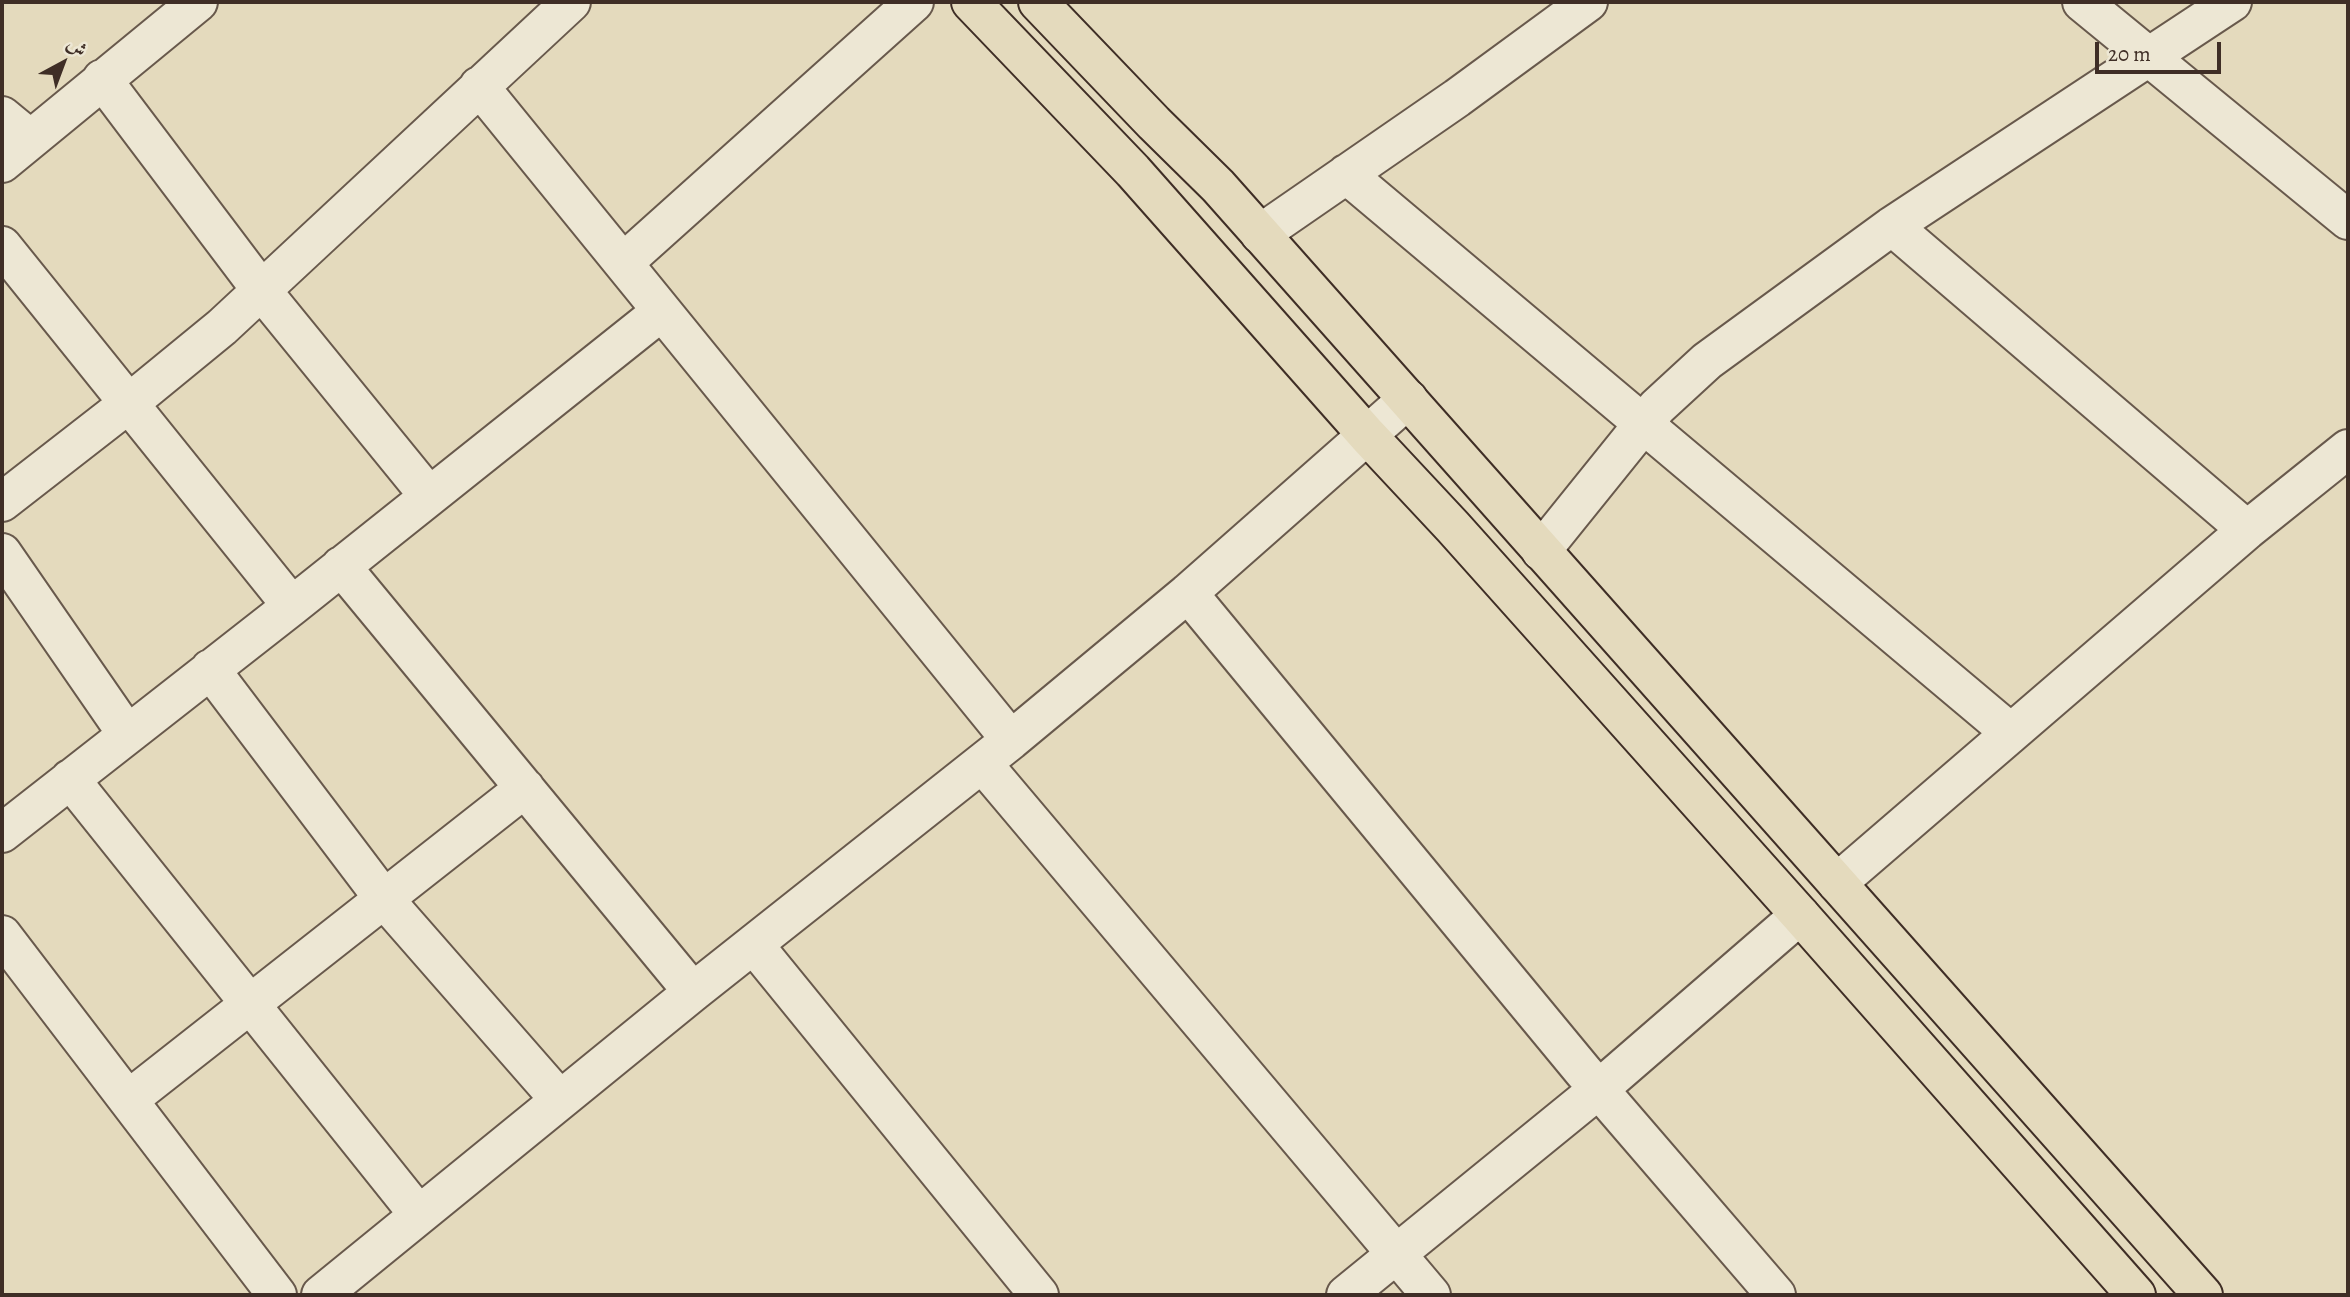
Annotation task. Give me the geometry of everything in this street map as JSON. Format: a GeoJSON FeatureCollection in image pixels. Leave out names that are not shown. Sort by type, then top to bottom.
{"type":"FeatureCollection","features":[{"type":"Feature","properties":{"kind":"main road"},"geometry":{"type":"LineString","coordinates":[[971,2],[1133,171],[1800,915],[2136,1295]]}},
{"type":"Feature","properties":{"kind":"main road"},"geometry":{"type":"LineString","coordinates":[[1038,2],[1260,233],[2203,1295]]}},
{"type":"Feature","properties":{"kind":"street"},"geometry":{"type":"LineString","coordinates":[[11,139],[102,79],[198,2]]}},
{"type":"Feature","properties":{"kind":"street"},"geometry":{"type":"LineString","coordinates":[[2,502],[128,404],[262,291],[570,2]]}},
{"type":"Feature","properties":{"kind":"street"},"geometry":{"type":"LineString","coordinates":[[623,263],[914,2]]}},
{"type":"Feature","properties":{"kind":"street"},"geometry":{"type":"LineString","coordinates":[[1260,233],[1457,98],[1588,2]]}},
{"type":"Feature","properties":{"kind":"street"},"geometry":{"type":"LineString","coordinates":[[2082,2],[2348,220]]}},
{"type":"Feature","properties":{"kind":"street"},"geometry":{"type":"LineString","coordinates":[[1541,551],[1669,394],[1707,361],[1892,226],[2232,2]]}},
{"type":"Feature","properties":{"kind":"street"},"geometry":{"type":"LineString","coordinates":[[102,79],[262,291],[429,496]]}},
{"type":"Feature","properties":{"kind":"street"},"geometry":{"type":"LineString","coordinates":[[479,86],[1011,740]]}},
{"type":"Feature","properties":{"kind":"street"},"geometry":{"type":"LineString","coordinates":[[1346,174],[2011,733]]}},
{"type":"Feature","properties":{"kind":"street"},"geometry":{"type":"LineString","coordinates":[[1892,226],[2247,530]]}},
{"type":"Feature","properties":{"kind":"street"},"geometry":{"type":"LineString","coordinates":[[2,246],[292,606]]}},
{"type":"Feature","properties":{"kind":"street"},"geometry":{"type":"LineString","coordinates":[[2,832],[662,312]]}},
{"type":"Feature","properties":{"kind":"street"},"geometry":{"type":"LineString","coordinates":[[321,1295],[693,992],[1011,740],[1188,593],[1408,399]]}},
{"type":"Feature","properties":{"kind":"street"},"geometry":{"type":"LineString","coordinates":[[1837,883],[2247,530],[2348,449]]}},
{"type":"Feature","properties":{"kind":"street"},"geometry":{"type":"LineString","coordinates":[[2,553],[127,734]]}},
{"type":"Feature","properties":{"kind":"street"},"geometry":{"type":"LineString","coordinates":[[341,566],[693,992]]}},
{"type":"Feature","properties":{"kind":"street"},"geometry":{"type":"LineString","coordinates":[[1188,593],[1599,1089],[1776,1295]]}},
{"type":"Feature","properties":{"kind":"street"},"geometry":{"type":"LineString","coordinates":[[210,669],[384,899],[560,1100]]}},
{"type":"Feature","properties":{"kind":"street"},"geometry":{"type":"LineString","coordinates":[[982,763],[1431,1295]]}},
{"type":"Feature","properties":{"kind":"street"},"geometry":{"type":"LineString","coordinates":[[70,779],[419,1216]]}},
{"type":"Feature","properties":{"kind":"street"},"geometry":{"type":"LineString","coordinates":[[128,1100],[525,788]]}},
{"type":"Feature","properties":{"kind":"street"},"geometry":{"type":"LineString","coordinates":[[1346,1295],[1599,1089],[1800,915]]}},
{"type":"Feature","properties":{"kind":"street"},"geometry":{"type":"LineString","coordinates":[[2,935],[277,1295]]}},
{"type":"Feature","properties":{"kind":"street"},"geometry":{"type":"LineString","coordinates":[[754,945],[1033,1293]]}}]}
